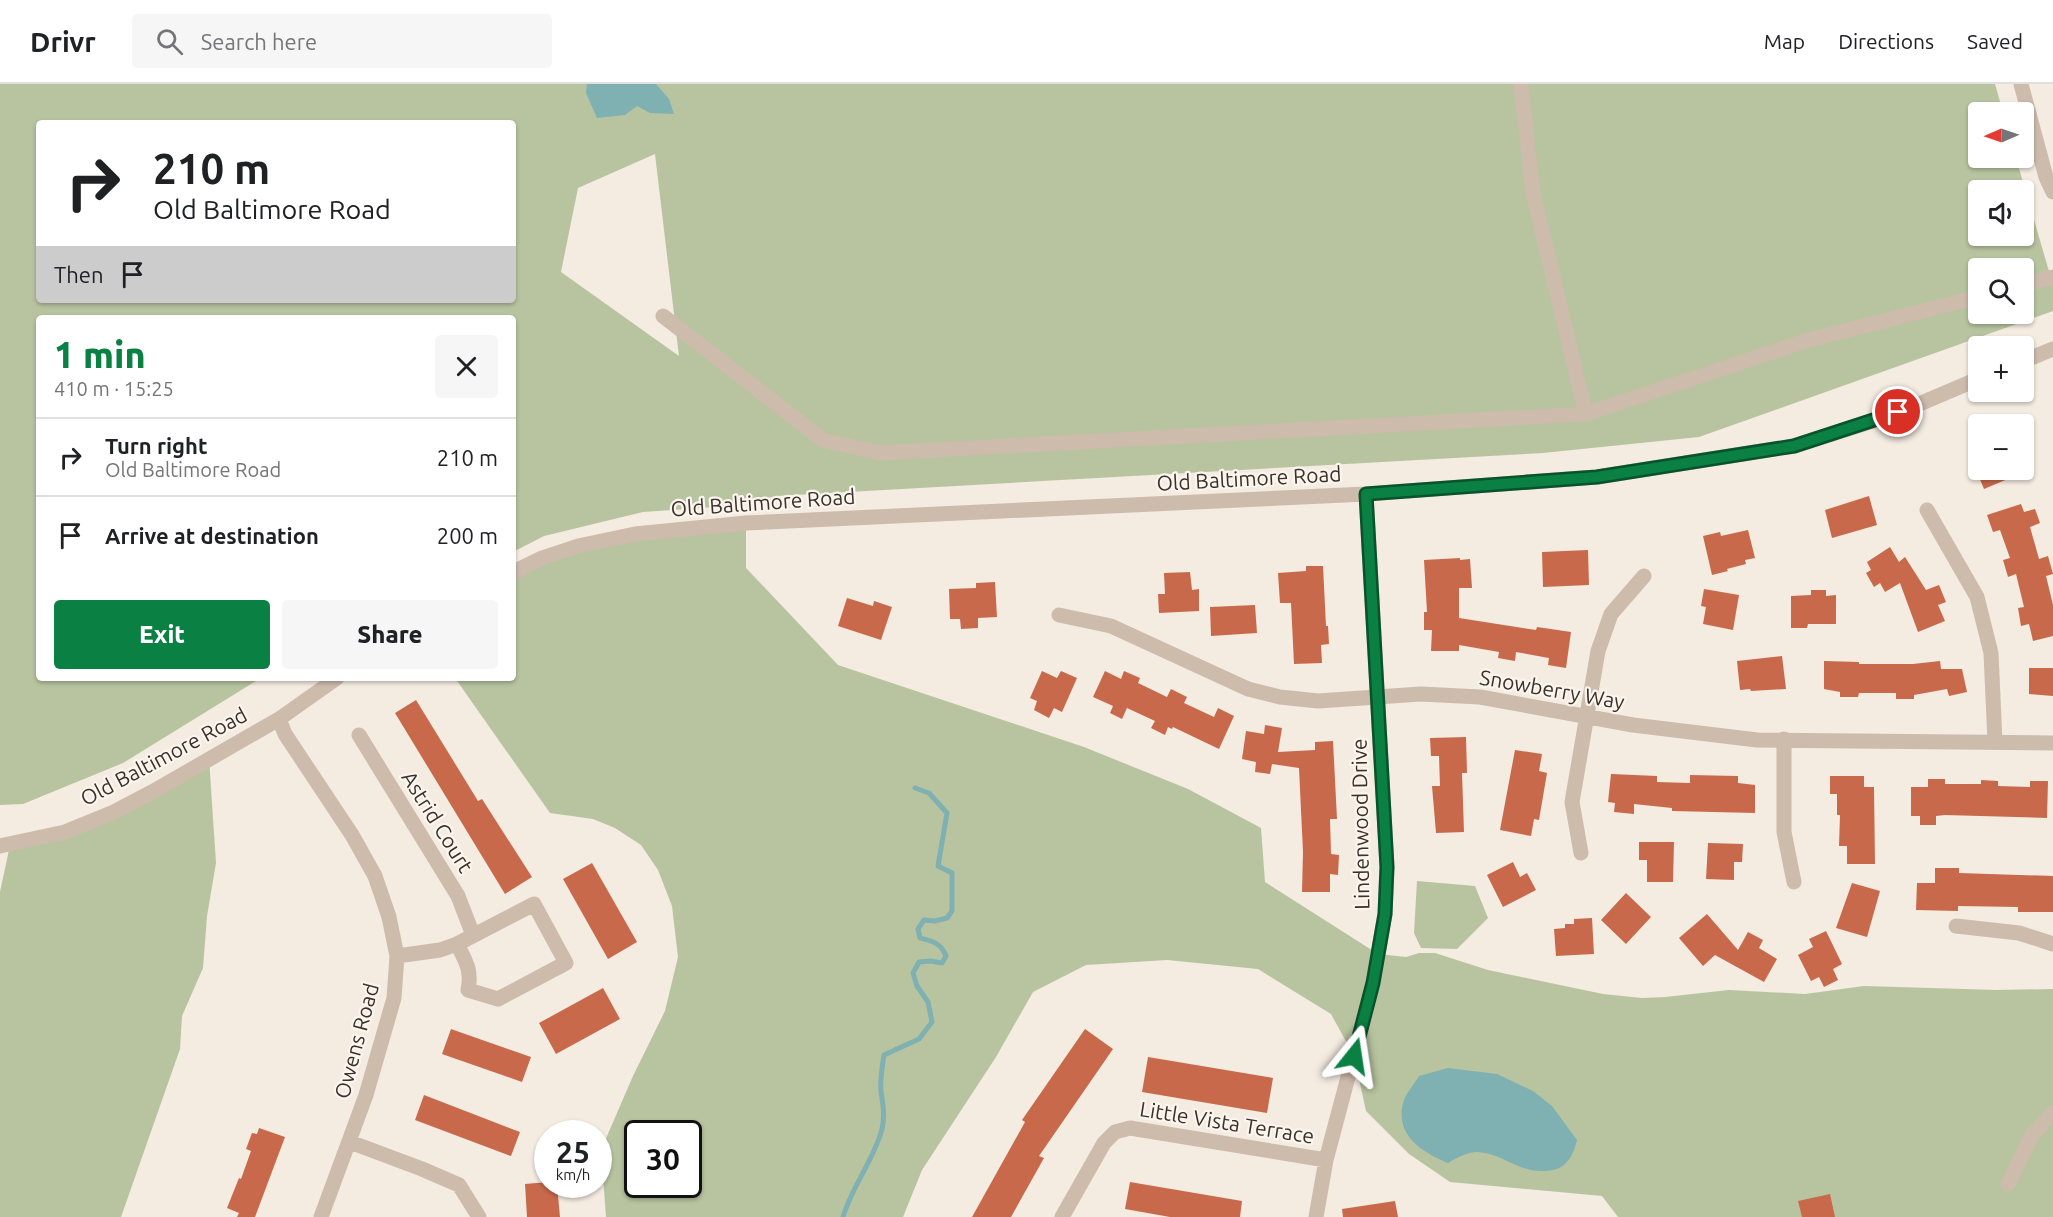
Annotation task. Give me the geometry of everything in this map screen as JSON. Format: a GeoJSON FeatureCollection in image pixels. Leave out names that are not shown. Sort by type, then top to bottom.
{"type":"FeatureCollection","features":[{"type":"Feature","properties":{"kind":"street"},"geometry":{"type":"LineString","coordinates":[[1521,84],[1533,194],[1586,414]]}},
{"type":"Feature","properties":{"kind":"street"},"geometry":{"type":"LineString","coordinates":[[2021,84],[2046,177],[2053,192]]}},
{"type":"Feature","properties":{"kind":"street"},"geometry":{"type":"LineString","coordinates":[[2034,282],[2053,277]]}},
{"type":"Feature","properties":{"kind":"street"},"geometry":{"type":"LineString","coordinates":[[663,316],[823,440],[879,453],[1586,414],[1805,341],[1968,300]]}},
{"type":"Feature","properties":{"kind":"street"},"geometry":{"type":"LineString","coordinates":[[2034,357],[2053,349]]}},
{"type":"Feature","properties":{"kind":"street","name":"Old Baltimore Road"},"geometry":{"type":"LineString","coordinates":[[516,571],[542,558],[578,546],[635,534],[746,523],[1366,494],[1597,477],[1794,446],[1898,412],[1968,384]]}},
{"type":"Feature","properties":{"kind":"street","name":"Lindenwood Drive"},"geometry":{"type":"LineString","coordinates":[[1316,1217],[1326,1160],[1373,983],[1385,914],[1387,867],[1366,494]]}},
{"type":"Feature","properties":{"kind":"street"},"geometry":{"type":"LineString","coordinates":[[1927,510],[1977,597],[1990,653],[1995,742]]}},
{"type":"Feature","properties":{"kind":"street"},"geometry":{"type":"LineString","coordinates":[[1581,853],[1572,802],[1598,651],[1611,614],[1644,576]]}},
{"type":"Feature","properties":{"kind":"street","name":"Snowberry Way"},"geometry":{"type":"LineString","coordinates":[[1059,615],[1111,626],[1248,689],[1280,697],[1318,701],[1421,694],[1480,697],[1633,725],[1757,740],[2053,743]]}},
{"type":"Feature","properties":{"kind":"street","name":"Old Baltimore Road"},"geometry":{"type":"LineString","coordinates":[[0,846],[65,832],[114,812],[279,719],[333,681]]}},
{"type":"Feature","properties":{"kind":"street","name":"Owens Road"},"geometry":{"type":"LineString","coordinates":[[279,719],[285,734],[352,835],[375,876],[389,917],[397,956],[394,998],[361,1110],[321,1217]]}},
{"type":"Feature","properties":{"kind":"street","name":"Astrid Court"},"geometry":{"type":"LineString","coordinates":[[359,735],[458,896],[473,935]]}},
{"type":"Feature","properties":{"kind":"street"},"geometry":{"type":"LineString","coordinates":[[1784,739],[1784,832],[1794,882]]}},
{"type":"Feature","properties":{"kind":"street"},"geometry":{"type":"LineString","coordinates":[[397,956],[440,950],[457,944],[534,904],[566,963],[498,999],[468,990],[469,968],[457,944]]}},
{"type":"Feature","properties":{"kind":"street"},"geometry":{"type":"LineString","coordinates":[[1956,926],[2019,933],[2053,944]]}},
{"type":"Feature","properties":{"kind":"street"},"geometry":{"type":"LineString","coordinates":[[2008,1184],[2032,1135],[2053,1113]]}},
{"type":"Feature","properties":{"kind":"street","name":"Little Vista Terrace"},"geometry":{"type":"LineString","coordinates":[[1062,1217],[1104,1143],[1115,1132],[1130,1128],[1326,1160]]}},
{"type":"Feature","properties":{"kind":"street"},"geometry":{"type":"LineString","coordinates":[[350,1142],[459,1185],[479,1217]]}},
{"type":"Feature","properties":{"kind":"green space"},"geometry":{"type":"Polygon","coordinates":[[[0,84],[1995,84],[2000,102],[1968,102],[1968,168],[2019,168],[2022,180],[1968,180],[1968,246],[2034,246],[2034,220],[2053,285],[2053,311],[2034,318],[2034,258],[1968,258],[1968,324],[2016,324],[1983,336],[1968,336],[1968,341],[1699,437],[1543,453],[777,496],[731,506],[643,512],[544,536],[516,550],[516,315],[36,315],[36,681],[256,681],[123,763],[23,804],[0,805],[0,84]],[[655,154],[578,188],[561,272],[679,356],[655,154]]]}},
{"type":"Feature","properties":{"kind":"green space"},"geometry":{"type":"Polygon","coordinates":[[[746,523],[746,568],[838,665],[1084,747],[1188,789],[1261,828],[1265,882],[1378,954],[1406,957],[1419,953],[1435,953],[1488,970],[1603,994],[1642,998],[1729,990],[1805,994],[1864,986],[1997,990],[2053,989],[2053,1217],[1618,1217],[1602,1196],[1450,1182],[1409,1154],[1366,1111],[1354,1056],[1331,1014],[1258,969],[1167,960],[1086,965],[1033,992],[996,1057],[922,1170],[903,1217],[606,1217],[605,1198],[612,1198],[612,1125],[665,1011],[678,957],[672,906],[658,870],[641,845],[615,828],[593,819],[550,813],[457,681],[516,681],[516,571],[578,546],[746,523]]]}},
{"type":"Feature","properties":{"kind":"green space"},"geometry":{"type":"Polygon","coordinates":[[[209,758],[216,863],[207,916],[203,968],[182,1016],[180,1049],[121,1217],[0,1217],[0,892],[10,845],[65,832],[209,758]]]}},
{"type":"Feature","properties":{"kind":"green space"},"geometry":{"type":"Polygon","coordinates":[[[1417,881],[1475,886],[1488,918],[1457,949],[1421,948],[1414,933],[1417,881]]]}},
{"type":"Feature","properties":{"kind":"water"},"geometry":{"type":"Polygon","coordinates":[[[587,84],[656,84],[669,99],[674,114],[650,113],[637,106],[625,115],[597,118],[586,93],[587,84]]]}},
{"type":"Feature","properties":{"kind":"water"},"geometry":{"type":"Polygon","coordinates":[[[1448,1068],[1497,1074],[1533,1091],[1552,1106],[1577,1140],[1570,1159],[1563,1166],[1541,1171],[1531,1170],[1497,1156],[1478,1152],[1466,1154],[1448,1163],[1419,1147],[1406,1132],[1402,1123],[1404,1100],[1419,1076],[1448,1068]]]}},
{"type":"Feature","properties":{"kind":"building"},"geometry":{"type":"Polygon","coordinates":[[[1980,480],[2005,480],[1984,489],[1980,480]]]}},
{"type":"Feature","properties":{"kind":"building"},"geometry":{"type":"Polygon","coordinates":[[[1869,496],[1877,525],[1832,538],[1825,510],[1869,496]]]}},
{"type":"Feature","properties":{"kind":"building"},"geometry":{"type":"Polygon","coordinates":[[[2021,504],[2024,512],[2035,509],[2040,523],[2030,527],[2039,559],[2048,556],[2053,574],[2046,576],[2053,605],[2053,636],[2033,641],[2029,624],[2021,626],[2018,608],[2024,607],[2016,574],[2008,577],[2003,560],[2010,558],[2000,530],[1993,532],[1987,515],[2021,504]]]}},
{"type":"Feature","properties":{"kind":"building"},"geometry":{"type":"Polygon","coordinates":[[[1748,530],[1755,558],[1745,560],[1746,564],[1712,575],[1703,536],[1720,532],[1721,536],[1748,530]]]}},
{"type":"Feature","properties":{"kind":"building"},"geometry":{"type":"Polygon","coordinates":[[[1890,547],[1899,562],[1905,557],[1926,590],[1939,585],[1946,602],[1938,605],[1945,621],[1918,632],[1900,583],[1885,592],[1880,583],[1874,587],[1866,573],[1871,570],[1867,562],[1890,547]]]}},
{"type":"Feature","properties":{"kind":"building"},"geometry":{"type":"Polygon","coordinates":[[[1588,550],[1589,585],[1543,587],[1542,552],[1588,550]]]}},
{"type":"Feature","properties":{"kind":"building"},"geometry":{"type":"Polygon","coordinates":[[[1460,558],[1460,560],[1470,559],[1472,588],[1459,588],[1459,618],[1536,630],[1537,627],[1571,632],[1566,668],[1548,665],[1549,658],[1516,652],[1515,661],[1498,658],[1499,652],[1459,645],[1459,651],[1431,651],[1432,630],[1424,630],[1424,612],[1427,612],[1424,560],[1460,558]]]}},
{"type":"Feature","properties":{"kind":"building"},"geometry":{"type":"Polygon","coordinates":[[[1306,566],[1323,566],[1329,644],[1321,645],[1322,663],[1294,664],[1291,603],[1280,603],[1278,573],[1306,571],[1306,566]]]}},
{"type":"Feature","properties":{"kind":"building"},"geometry":{"type":"Polygon","coordinates":[[[1190,572],[1192,590],[1199,589],[1199,611],[1159,613],[1158,594],[1165,594],[1164,573],[1190,572]]]}},
{"type":"Feature","properties":{"kind":"building"},"geometry":{"type":"Polygon","coordinates":[[[995,582],[997,617],[978,618],[978,628],[961,629],[960,619],[950,619],[949,589],[976,588],[976,583],[995,582]]]}},
{"type":"Feature","properties":{"kind":"building"},"geometry":{"type":"Polygon","coordinates":[[[1704,589],[1739,595],[1733,630],[1703,624],[1706,607],[1701,606],[1704,589]]]}},
{"type":"Feature","properties":{"kind":"building"},"geometry":{"type":"Polygon","coordinates":[[[1811,590],[1826,590],[1826,596],[1836,595],[1836,624],[1808,624],[1807,628],[1791,628],[1791,596],[1811,595],[1811,590]]]}},
{"type":"Feature","properties":{"kind":"building"},"geometry":{"type":"Polygon","coordinates":[[[847,598],[873,606],[874,601],[892,607],[881,640],[838,626],[847,598]]]}},
{"type":"Feature","properties":{"kind":"building"},"geometry":{"type":"Polygon","coordinates":[[[1255,605],[1257,633],[1211,636],[1210,607],[1255,605]]]}},
{"type":"Feature","properties":{"kind":"building"},"geometry":{"type":"Polygon","coordinates":[[[1782,656],[1786,689],[1740,690],[1737,661],[1782,656]]]}},
{"type":"Feature","properties":{"kind":"building"},"geometry":{"type":"Polygon","coordinates":[[[1824,661],[1859,662],[1859,664],[1913,664],[1940,661],[1941,669],[1962,669],[1967,692],[1949,696],[1947,689],[1914,695],[1914,699],[1896,699],[1896,693],[1859,693],[1858,697],[1840,697],[1840,692],[1824,689],[1824,661]]]}},
{"type":"Feature","properties":{"kind":"building"},"geometry":{"type":"Polygon","coordinates":[[[2029,668],[2053,668],[2053,696],[2029,694],[2029,668]]]}},
{"type":"Feature","properties":{"kind":"building"},"geometry":{"type":"Polygon","coordinates":[[[1042,671],[1057,678],[1061,671],[1077,678],[1062,712],[1054,708],[1049,718],[1034,710],[1037,701],[1030,698],[1042,671]]]}},
{"type":"Feature","properties":{"kind":"building"},"geometry":{"type":"Polygon","coordinates":[[[1105,671],[1121,679],[1124,671],[1140,678],[1138,683],[1167,697],[1171,689],[1187,697],[1184,703],[1214,717],[1218,708],[1234,716],[1219,749],[1173,727],[1172,729],[1168,727],[1165,735],[1151,728],[1155,721],[1127,708],[1122,719],[1110,713],[1113,706],[1093,697],[1105,671]]]}},
{"type":"Feature","properties":{"kind":"building"},"geometry":{"type":"Polygon","coordinates":[[[416,700],[478,801],[482,799],[532,877],[505,894],[395,713],[416,700]]]}},
{"type":"Feature","properties":{"kind":"building"},"geometry":{"type":"Polygon","coordinates":[[[1265,725],[1282,728],[1278,752],[1315,750],[1315,742],[1333,741],[1337,819],[1330,819],[1331,854],[1339,855],[1338,875],[1330,874],[1330,892],[1302,892],[1303,852],[1299,768],[1272,764],[1270,774],[1255,772],[1256,762],[1242,759],[1246,731],[1264,734],[1265,725]]]}},
{"type":"Feature","properties":{"kind":"building"},"geometry":{"type":"Polygon","coordinates":[[[1466,737],[1467,773],[1462,773],[1464,832],[1436,833],[1432,786],[1440,786],[1439,756],[1431,756],[1430,738],[1466,737]]]}},
{"type":"Feature","properties":{"kind":"building"},"geometry":{"type":"Polygon","coordinates":[[[1515,750],[1542,754],[1539,771],[1547,773],[1539,820],[1534,819],[1531,836],[1500,830],[1515,750]]]}},
{"type":"Feature","properties":{"kind":"building"},"geometry":{"type":"Polygon","coordinates":[[[1611,774],[1657,776],[1657,782],[1690,783],[1690,775],[1738,776],[1738,783],[1755,785],[1755,813],[1672,811],[1672,808],[1634,804],[1634,814],[1614,812],[1615,803],[1608,802],[1611,774]]]}},
{"type":"Feature","properties":{"kind":"building"},"geometry":{"type":"Polygon","coordinates":[[[1830,776],[1864,776],[1864,787],[1874,787],[1875,864],[1847,864],[1847,846],[1839,846],[1840,815],[1837,815],[1837,794],[1830,794],[1830,776]]]}},
{"type":"Feature","properties":{"kind":"building"},"geometry":{"type":"Polygon","coordinates":[[[1928,779],[1945,779],[1945,784],[1981,784],[1981,780],[1998,781],[1998,786],[2030,787],[2030,781],[2048,781],[2047,818],[1945,815],[1936,816],[1936,825],[1920,825],[1920,816],[1911,816],[1911,787],[1928,787],[1928,779]]]}},
{"type":"Feature","properties":{"kind":"building"},"geometry":{"type":"Polygon","coordinates":[[[1639,842],[1674,842],[1673,882],[1647,882],[1647,860],[1639,860],[1639,842]]]}},
{"type":"Feature","properties":{"kind":"building"},"geometry":{"type":"Polygon","coordinates":[[[1708,843],[1743,844],[1742,862],[1734,862],[1734,880],[1706,879],[1708,843]]]}},
{"type":"Feature","properties":{"kind":"building"},"geometry":{"type":"Polygon","coordinates":[[[1513,862],[1520,877],[1527,873],[1536,890],[1503,907],[1487,875],[1513,862]]]}},
{"type":"Feature","properties":{"kind":"building"},"geometry":{"type":"Polygon","coordinates":[[[592,863],[637,942],[608,959],[563,879],[592,863]]]}},
{"type":"Feature","properties":{"kind":"building"},"geometry":{"type":"Polygon","coordinates":[[[1935,868],[1959,868],[1959,873],[2053,876],[2053,912],[2018,912],[2018,907],[1958,906],[1958,911],[1916,910],[1917,883],[1935,883],[1935,868]]]}},
{"type":"Feature","properties":{"kind":"building"},"geometry":{"type":"Polygon","coordinates":[[[1852,883],[1880,891],[1867,937],[1836,928],[1852,883]]]}},
{"type":"Feature","properties":{"kind":"building"},"geometry":{"type":"Polygon","coordinates":[[[1626,893],[1651,917],[1626,944],[1601,920],[1626,893]]]}},
{"type":"Feature","properties":{"kind":"building"},"geometry":{"type":"Polygon","coordinates":[[[1707,914],[1738,950],[1748,932],[1763,940],[1759,948],[1777,959],[1764,982],[1715,955],[1703,966],[1679,938],[1707,914]]]}},
{"type":"Feature","properties":{"kind":"building"},"geometry":{"type":"Polygon","coordinates":[[[1592,918],[1594,954],[1556,956],[1554,929],[1565,928],[1565,924],[1574,924],[1574,919],[1592,918]]]}},
{"type":"Feature","properties":{"kind":"building"},"geometry":{"type":"Polygon","coordinates":[[[1826,931],[1842,964],[1833,969],[1838,980],[1824,987],[1819,977],[1811,981],[1798,955],[1813,947],[1809,939],[1826,931]]]}},
{"type":"Feature","properties":{"kind":"building"},"geometry":{"type":"Polygon","coordinates":[[[603,988],[620,1019],[556,1054],[539,1023],[603,988]]]}},
{"type":"Feature","properties":{"kind":"building"},"geometry":{"type":"Polygon","coordinates":[[[451,1029],[531,1057],[522,1082],[442,1054],[451,1029]]]}},
{"type":"Feature","properties":{"kind":"building"},"geometry":{"type":"Polygon","coordinates":[[[1085,1029],[1113,1049],[1039,1156],[1044,1158],[1011,1217],[972,1217],[1025,1122],[1022,1120],[1085,1029]]]}},
{"type":"Feature","properties":{"kind":"building"},"geometry":{"type":"Polygon","coordinates":[[[1148,1057],[1273,1078],[1267,1113],[1142,1092],[1148,1057]]]}},
{"type":"Feature","properties":{"kind":"building"},"geometry":{"type":"Polygon","coordinates":[[[424,1095],[520,1132],[511,1156],[415,1120],[424,1095]]]}},
{"type":"Feature","properties":{"kind":"building"},"geometry":{"type":"Polygon","coordinates":[[[259,1128],[285,1137],[255,1217],[237,1217],[239,1213],[227,1208],[251,1151],[246,1149],[252,1133],[257,1134],[259,1128]]]}},
{"type":"Feature","properties":{"kind":"building"},"geometry":{"type":"Polygon","coordinates":[[[1130,1182],[1242,1201],[1240,1217],[1170,1217],[1125,1209],[1130,1182]]]}},
{"type":"Feature","properties":{"kind":"building"},"geometry":{"type":"Polygon","coordinates":[[[534,1183],[534,1198],[558,1198],[560,1217],[527,1217],[525,1184],[534,1183]]]}},
{"type":"Feature","properties":{"kind":"building"},"geometry":{"type":"Polygon","coordinates":[[[1830,1194],[1835,1217],[1802,1217],[1798,1201],[1830,1194]]]}},
{"type":"Feature","properties":{"kind":"building"},"geometry":{"type":"Polygon","coordinates":[[[1395,1201],[1398,1217],[1343,1217],[1342,1209],[1395,1201]]]}},
{"type":"Feature","properties":{"kind":"waterway"},"geometry":{"type":"LineString","coordinates":[[843,1217],[882,1129],[884,1115],[881,1083],[884,1055],[919,1039],[932,1022],[928,1002],[917,986],[913,973],[919,962],[942,963],[946,956],[939,945],[920,938],[918,929],[924,920],[935,921],[947,918],[952,911],[952,873],[938,866],[947,813],[929,793],[915,788]]}},
{"type":"Feature","properties":{"kind":"route"},"geometry":{"type":"LineString","coordinates":[[1354,1056],[1373,983],[1385,914],[1387,867],[1366,494],[1597,477],[1794,446],[1898,412]]}}]}
